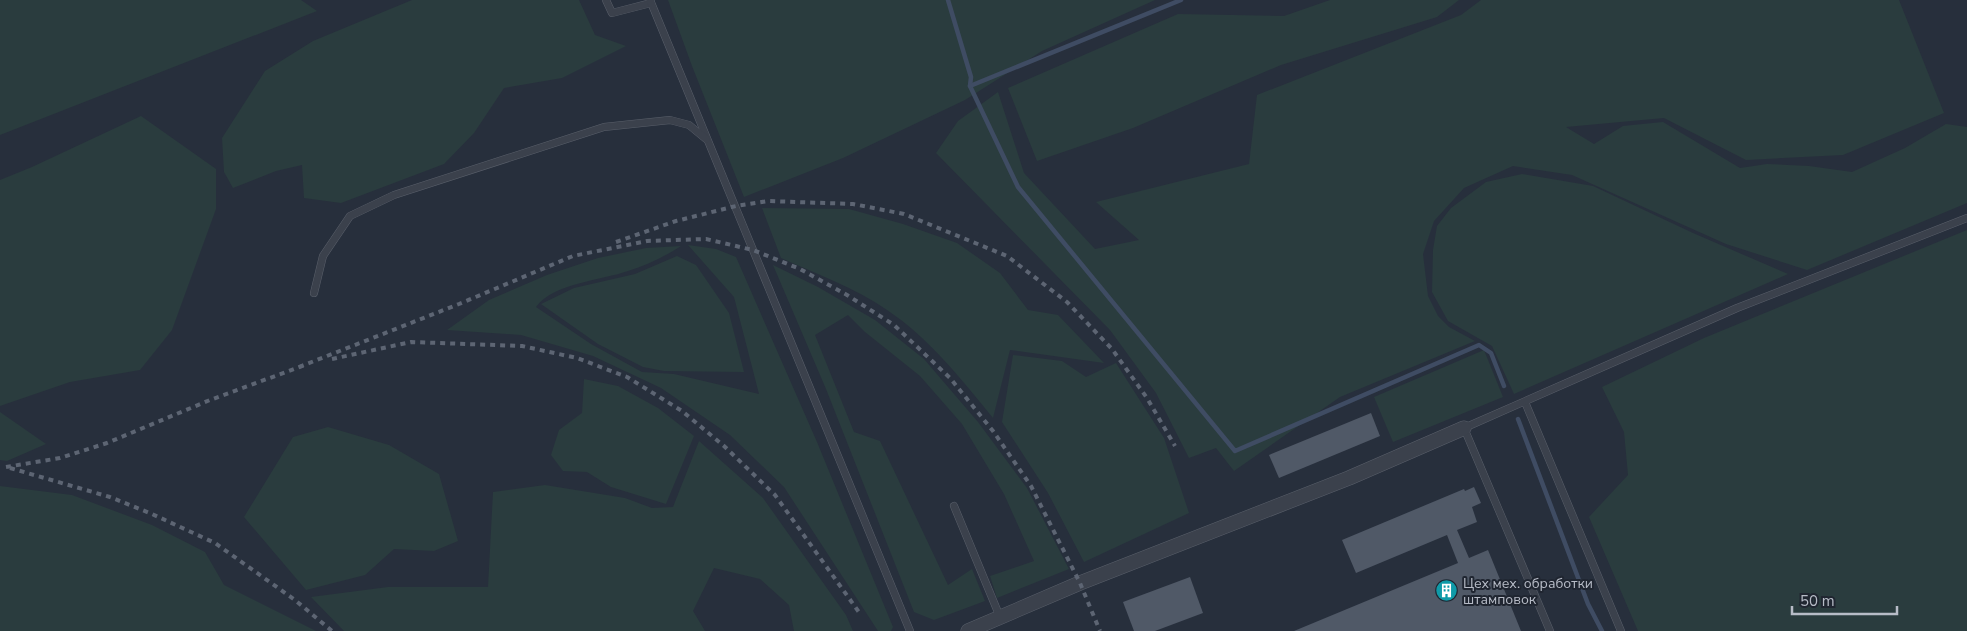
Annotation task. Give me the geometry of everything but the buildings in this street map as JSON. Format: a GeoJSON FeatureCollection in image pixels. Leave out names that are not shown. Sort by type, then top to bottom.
{"type":"FeatureCollection","features":[{"type":"Feature","properties":{"kind":"street"},"geometry":{"type":"LineString","coordinates":[[975,630],[1000,617],[1080,583],[1349,478],[1464,428]]}},
{"type":"Feature","properties":{"kind":"lane"},"geometry":{"type":"LineString","coordinates":[[606,0],[612,13],[650,1],[910,631]]}},
{"type":"Feature","properties":{"kind":"lane"},"geometry":{"type":"LineString","coordinates":[[314,293],[323,256],[350,216],[394,195],[604,127],[670,120],[689,126],[706,139]]}},
{"type":"Feature","properties":{"kind":"lane"},"geometry":{"type":"LineString","coordinates":[[1550,631],[1464,428],[1737,308],[1967,218]]}},
{"type":"Feature","properties":{"kind":"lane"},"geometry":{"type":"LineString","coordinates":[[1525,402],[1621,631]]}},
{"type":"Feature","properties":{"kind":"lane"},"geometry":{"type":"LineString","coordinates":[[954,506],[1000,617]]}},
{"type":"Feature","properties":{"kind":"shaded area"},"geometry":{"type":"Polygon","coordinates":[[[0,0],[301,0],[317,11],[0,135],[0,0]]]}},
{"type":"Feature","properties":{"kind":"shaded area"},"geometry":{"type":"Polygon","coordinates":[[[412,0],[579,0],[595,35],[626,46],[562,78],[504,88],[474,133],[444,164],[341,203],[304,198],[302,165],[276,171],[233,188],[224,172],[222,138],[265,71],[313,41],[412,0]]]}},
{"type":"Feature","properties":{"kind":"shaded area"},"geometry":{"type":"Polygon","coordinates":[[[668,0],[1155,0],[1042,51],[965,100],[843,158],[744,197],[668,0]]]}},
{"type":"Feature","properties":{"kind":"shaded area"},"geometry":{"type":"Polygon","coordinates":[[[1330,0],[1459,0],[1437,17],[1281,65],[1133,128],[1037,161],[1008,88],[1178,14],[1284,16],[1330,0]]]}},
{"type":"Feature","properties":{"kind":"shaded area"},"geometry":{"type":"Polygon","coordinates":[[[1481,0],[1899,0],[1944,113],[1843,155],[1746,160],[1664,118],[1566,127],[1594,144],[1623,126],[1663,122],[1740,168],[1767,164],[1809,166],[1852,172],[1905,148],[1946,124],[1967,127],[1967,203],[1807,270],[1726,244],[1572,175],[1513,166],[1464,188],[1434,221],[1423,254],[1428,296],[1438,316],[1449,327],[1475,341],[1340,397],[1234,471],[1216,448],[1189,458],[1156,393],[1110,330],[936,153],[958,121],[998,92],[1024,173],[1095,249],[1139,240],[1096,202],[1249,164],[1257,95],[1461,15],[1481,0]]]}},
{"type":"Feature","properties":{"kind":"shaded area"},"geometry":{"type":"Polygon","coordinates":[[[141,116],[216,169],[216,209],[172,330],[140,370],[70,382],[0,406],[0,180],[141,116]]]}},
{"type":"Feature","properties":{"kind":"shaded area"},"geometry":{"type":"Polygon","coordinates":[[[1522,174],[1593,186],[1693,233],[1788,274],[1514,394],[1492,346],[1448,321],[1432,292],[1433,250],[1437,226],[1451,208],[1486,182],[1522,174]]]}},
{"type":"Feature","properties":{"kind":"shaded area"},"geometry":{"type":"Polygon","coordinates":[[[762,208],[849,209],[903,224],[957,243],[1000,273],[1028,310],[1058,315],[1104,363],[1010,350],[993,418],[931,346],[902,321],[862,295],[781,258],[762,208]]]}},
{"type":"Feature","properties":{"kind":"shaded area"},"geometry":{"type":"Polygon","coordinates":[[[1967,230],[1967,631],[1638,631],[1589,517],[1628,475],[1624,432],[1602,387],[1704,338],[1967,230]]]}},
{"type":"Feature","properties":{"kind":"shaded area"},"geometry":{"type":"Polygon","coordinates":[[[688,245],[716,249],[736,257],[817,442],[893,627],[891,631],[878,631],[784,487],[730,435],[661,388],[593,356],[521,335],[447,330],[489,300],[547,275],[598,258],[646,248],[681,246],[635,269],[566,287],[544,299],[536,307],[591,344],[642,372],[674,374],[759,394],[734,297],[688,245]]]}},
{"type":"Feature","properties":{"kind":"shaded area"},"geometry":{"type":"Polygon","coordinates":[[[677,256],[696,265],[729,313],[744,372],[664,371],[643,367],[598,344],[541,304],[574,288],[635,274],[677,256]]]}},
{"type":"Feature","properties":{"kind":"shaded area"},"geometry":{"type":"Polygon","coordinates":[[[773,265],[818,287],[875,320],[924,359],[978,422],[1027,488],[1069,569],[997,598],[990,576],[1034,561],[1004,494],[962,424],[920,376],[865,332],[848,315],[815,335],[854,432],[880,441],[948,585],[972,569],[985,601],[934,620],[914,612],[826,389],[773,265]]]}},
{"type":"Feature","properties":{"kind":"shaded area"},"geometry":{"type":"Polygon","coordinates":[[[1484,350],[1503,397],[1393,442],[1374,397],[1484,350]]]}},
{"type":"Feature","properties":{"kind":"shaded area"},"geometry":{"type":"Polygon","coordinates":[[[1013,355],[1062,361],[1086,377],[1116,363],[1164,438],[1189,513],[1084,562],[1048,493],[1002,422],[1013,355]]]}},
{"type":"Feature","properties":{"kind":"shaded area"},"geometry":{"type":"Polygon","coordinates":[[[584,379],[618,386],[658,408],[694,436],[666,504],[611,487],[587,472],[563,471],[551,455],[559,430],[582,413],[584,379]]]}},
{"type":"Feature","properties":{"kind":"shaded area"},"geometry":{"type":"Polygon","coordinates":[[[0,412],[46,444],[7,461],[0,460],[0,412]]]}},
{"type":"Feature","properties":{"kind":"shaded area"},"geometry":{"type":"Polygon","coordinates":[[[328,427],[389,445],[439,474],[458,541],[434,551],[394,549],[365,575],[306,590],[244,517],[293,437],[328,427]]]}},
{"type":"Feature","properties":{"kind":"shaded area"},"geometry":{"type":"Polygon","coordinates":[[[699,441],[763,498],[846,615],[853,631],[794,631],[789,605],[760,579],[714,568],[693,611],[705,631],[344,631],[311,597],[388,587],[488,587],[493,492],[545,485],[625,498],[652,508],[673,507],[699,441]]]}},
{"type":"Feature","properties":{"kind":"shaded area"},"geometry":{"type":"Polygon","coordinates":[[[0,486],[72,495],[152,525],[205,552],[224,585],[316,631],[0,631],[0,486]]]}},
{"type":"Feature","properties":{"kind":"waterway"},"geometry":{"type":"LineString","coordinates":[[948,0],[971,77],[970,86],[1018,187],[1235,451],[1479,345],[1491,353],[1504,386]]}},
{"type":"Feature","properties":{"kind":"waterway"},"geometry":{"type":"LineString","coordinates":[[970,86],[1181,0]]}},
{"type":"Feature","properties":{"kind":"waterway"},"geometry":{"type":"LineString","coordinates":[[1518,419],[1588,604],[1602,631]]}},
{"type":"Feature","properties":{"kind":"railway"},"geometry":{"type":"LineString","coordinates":[[616,242],[676,221],[736,206],[768,201],[853,204],[904,214],[1007,256],[1067,302],[1112,349],[1147,398],[1175,446]]}},
{"type":"Feature","properties":{"kind":"railway"},"geometry":{"type":"LineString","coordinates":[[299,367],[459,304],[573,256],[647,241],[706,239],[753,250],[800,269],[847,295],[894,325],[950,378],[993,431],[1031,486],[1080,583],[1100,631]]}},
{"type":"Feature","properties":{"kind":"railway"},"geometry":{"type":"LineString","coordinates":[[332,359],[411,342],[522,346],[577,358],[627,377],[682,411],[724,446],[775,495],[861,615]]}},
{"type":"Feature","properties":{"kind":"railway"},"geometry":{"type":"LineString","coordinates":[[6,467],[60,458],[107,443],[210,400],[305,365]]}},
{"type":"Feature","properties":{"kind":"railway"},"geometry":{"type":"LineString","coordinates":[[10,468],[110,497],[215,543],[295,600],[332,631]]}},
{"type":"Feature","properties":{"kind":"place","name":"Цех мех. обработки штамповок"},"geometry":{"type":"Point","coordinates":[1447,591]}}]}
